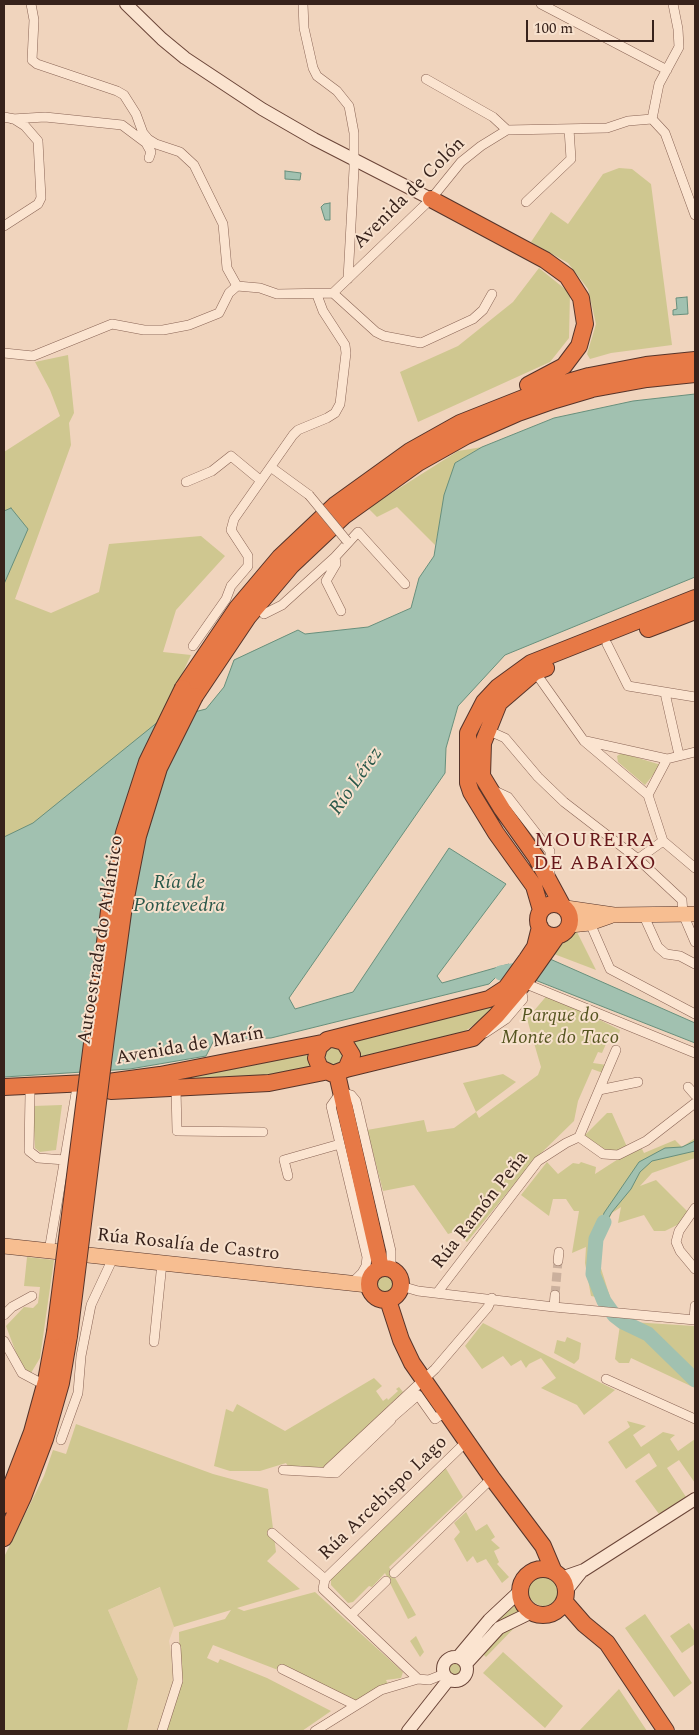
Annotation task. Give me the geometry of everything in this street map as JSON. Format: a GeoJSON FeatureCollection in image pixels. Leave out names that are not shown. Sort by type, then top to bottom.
{"type":"FeatureCollection","features":[{"type":"Feature","properties":{"kind":"highway"},"geometry":{"type":"LineString","coordinates":[[410,450],[438,427],[540,380],[564,366],[579,346],[585,324],[581,298],[567,276],[545,260],[431,199]]}},
{"type":"Feature","properties":{"kind":"highway","name":"Autoestrada do Atlántico"},"geometry":{"type":"LineString","coordinates":[[4,1538],[24,1497],[45,1439],[61,1383],[62,1334],[123,914],[138,836],[159,768],[189,692],[237,608],[280,557],[335,505],[410,450],[460,423],[552,386],[589,376],[646,365],[695,360]]}},
{"type":"Feature","properties":{"kind":"highway","name":"Autoestrada do Atlántico"},"geometry":{"type":"LineString","coordinates":[[189,692],[291,566],[344,516],[418,463],[466,436],[518,413],[555,400],[592,389],[647,379],[695,374]]}},
{"type":"Feature","properties":{"kind":"highway"},"geometry":{"type":"LineString","coordinates":[[695,598],[531,663],[498,687],[484,702],[468,733],[468,783],[471,792],[534,886],[541,910],[538,919],[540,927],[547,934],[557,936],[565,932],[570,925],[570,916],[550,881],[482,776],[483,743],[499,703],[536,672],[695,611]]}},
{"type":"Feature","properties":{"kind":"highway"},"geometry":{"type":"LineString","coordinates":[[541,910],[553,903],[564,907]]}},
{"type":"Feature","properties":{"kind":"highway","name":"Avenida de Marín"},"geometry":{"type":"LineString","coordinates":[[533,960],[540,927]]}},
{"type":"Feature","properties":{"kind":"highway","name":"Avenida de Marín"},"geometry":{"type":"LineString","coordinates":[[4,1096],[269,1082],[336,1072],[473,1038],[496,1016],[522,981],[533,960],[557,936]]}},
{"type":"Feature","properties":{"kind":"highway","name":"Avenida de Marín"},"geometry":{"type":"LineString","coordinates":[[4,1088],[108,1082],[160,1075],[328,1041],[489,999],[506,988],[522,981]]}},
{"type":"Feature","properties":{"kind":"highway"},"geometry":{"type":"LineString","coordinates":[[336,1072],[351,1060],[350,1050],[344,1042],[328,1041],[316,1058],[336,1072],[368,1236],[386,1269],[398,1276],[400,1286],[397,1295],[388,1300],[375,1297],[368,1285],[373,1272],[386,1269]]}},
{"type":"Feature","properties":{"kind":"highway"},"geometry":{"type":"LineString","coordinates":[[388,1300],[401,1340],[424,1380],[466,1442],[543,1546],[561,1586],[584,1624]]}},
{"type":"Feature","properties":{"kind":"highway","name":"Autoestrada do Atlántico"},"geometry":{"type":"LineString","coordinates":[[4,1505],[32,1432],[46,1381],[62,1334]]}},
{"type":"Feature","properties":{"kind":"highway"},"geometry":{"type":"LineString","coordinates":[[532,1533],[537,1553],[535,1571]]}},
{"type":"Feature","properties":{"kind":"highway"},"geometry":{"type":"LineString","coordinates":[[561,1586],[541,1569],[535,1571],[525,1579],[521,1590],[523,1603],[532,1612],[549,1614],[584,1624],[600,1636],[612,1650],[666,1731]]}},
{"type":"Feature","properties":{"kind":"highway"},"geometry":{"type":"LineString","coordinates":[[549,1614],[560,1607],[561,1586]]}},
{"type":"Feature","properties":{"kind":"main road"},"geometry":{"type":"LineString","coordinates":[[126,4],[162,39],[216,80],[286,124],[431,199]]}},
{"type":"Feature","properties":{"kind":"main road"},"geometry":{"type":"LineString","coordinates":[[564,907],[614,915],[689,914]]}},
{"type":"Feature","properties":{"kind":"main road"},"geometry":{"type":"LineString","coordinates":[[570,925],[590,923],[614,915]]}},
{"type":"Feature","properties":{"kind":"main road","name":"Rúa Rosalía de Castro"},"geometry":{"type":"LineString","coordinates":[[4,1246],[368,1285]]}},
{"type":"Feature","properties":{"kind":"main road"},"geometry":{"type":"LineString","coordinates":[[561,1586],[693,1504]]}},
{"type":"Feature","properties":{"kind":"main road"},"geometry":{"type":"LineString","coordinates":[[462,1661],[489,1620],[521,1590]]}},
{"type":"Feature","properties":{"kind":"main road"},"geometry":{"type":"LineString","coordinates":[[462,1661],[466,1672],[462,1678],[455,1681],[447,1676],[443,1667],[447,1660],[462,1661],[499,1628],[532,1612]]}},
{"type":"Feature","properties":{"kind":"main road"},"geometry":{"type":"LineString","coordinates":[[408,1731],[447,1676]]}},
{"type":"Feature","properties":{"kind":"street"},"geometry":{"type":"LineString","coordinates":[[31,4],[34,20],[32,60],[37,64],[117,90],[124,95],[136,114],[143,134],[148,139],[188,157],[223,224],[227,268],[238,286]]}},
{"type":"Feature","properties":{"kind":"street"},"geometry":{"type":"LineString","coordinates":[[303,4],[304,28],[316,76],[337,90],[349,106],[354,133],[348,279]]}},
{"type":"Feature","properties":{"kind":"street"},"geometry":{"type":"LineString","coordinates":[[541,4],[667,70]]}},
{"type":"Feature","properties":{"kind":"street"},"geometry":{"type":"LineString","coordinates":[[652,119],[659,84],[679,47],[673,4]]}},
{"type":"Feature","properties":{"kind":"street"},"geometry":{"type":"LineString","coordinates":[[426,79],[493,117],[507,130],[607,128],[628,121],[652,119]]}},
{"type":"Feature","properties":{"kind":"street"},"geometry":{"type":"LineString","coordinates":[[8,118],[45,117],[122,125],[146,143],[150,152],[149,158]]}},
{"type":"Feature","properties":{"kind":"street"},"geometry":{"type":"LineString","coordinates":[[4,226],[38,204],[41,198],[38,141],[30,130],[8,118]]}},
{"type":"Feature","properties":{"kind":"street"},"geometry":{"type":"LineString","coordinates":[[652,119],[665,133],[695,215]]}},
{"type":"Feature","properties":{"kind":"street"},"geometry":{"type":"LineString","coordinates":[[526,202],[571,159],[569,129]]}},
{"type":"Feature","properties":{"kind":"street","name":"Avenida de Colón"},"geometry":{"type":"LineString","coordinates":[[332,294],[431,199],[461,162],[481,146],[507,130]]}},
{"type":"Feature","properties":{"kind":"street"},"geometry":{"type":"LineString","coordinates":[[4,353],[33,356],[112,324],[144,330],[163,330],[188,325],[219,313],[229,293],[238,286],[260,288],[276,294],[332,294],[376,332],[384,336],[420,343],[473,318],[483,310],[492,294]]}},
{"type":"Feature","properties":{"kind":"street"},"geometry":{"type":"LineString","coordinates":[[193,646],[226,599],[231,586],[248,566],[248,556],[231,528],[260,480],[272,468],[298,430],[327,418],[335,412],[340,404],[346,353],[345,345],[323,311],[317,295]]}},
{"type":"Feature","properties":{"kind":"street"},"geometry":{"type":"LineString","coordinates":[[186,482],[212,471],[231,456],[260,480]]}},
{"type":"Feature","properties":{"kind":"street"},"geometry":{"type":"LineString","coordinates":[[272,468],[309,495],[348,543]]}},
{"type":"Feature","properties":{"kind":"street"},"geometry":{"type":"LineString","coordinates":[[264,614],[282,605],[335,557],[358,532],[405,584]]}},
{"type":"Feature","properties":{"kind":"street"},"geometry":{"type":"LineString","coordinates":[[335,557],[336,564],[326,581],[340,611]]}},
{"type":"Feature","properties":{"kind":"street"},"geometry":{"type":"LineString","coordinates":[[607,644],[618,670],[628,686],[695,697]]}},
{"type":"Feature","properties":{"kind":"street"},"geometry":{"type":"LineString","coordinates":[[536,672],[584,741],[648,795],[663,841],[695,868]]}},
{"type":"Feature","properties":{"kind":"street"},"geometry":{"type":"LineString","coordinates":[[665,693],[679,755]]}},
{"type":"Feature","properties":{"kind":"street"},"geometry":{"type":"LineString","coordinates":[[487,730],[505,738],[538,777],[564,802],[638,859],[682,900],[689,914],[695,942]]}},
{"type":"Feature","properties":{"kind":"street"},"geometry":{"type":"LineString","coordinates":[[584,741],[666,759],[695,752]]}},
{"type":"Feature","properties":{"kind":"street"},"geometry":{"type":"LineString","coordinates":[[609,763],[613,751],[619,748]]}},
{"type":"Feature","properties":{"kind":"street"},"geometry":{"type":"LineString","coordinates":[[648,795],[666,759]]}},
{"type":"Feature","properties":{"kind":"street"},"geometry":{"type":"LineString","coordinates":[[638,859],[663,841]]}},
{"type":"Feature","properties":{"kind":"street"},"geometry":{"type":"LineString","coordinates":[[643,914],[658,947],[666,954],[680,956],[695,964]]}},
{"type":"Feature","properties":{"kind":"street"},"geometry":{"type":"LineString","coordinates":[[590,923],[610,969],[695,1014]]}},
{"type":"Feature","properties":{"kind":"street"},"geometry":{"type":"LineString","coordinates":[[522,981],[695,1053]]}},
{"type":"Feature","properties":{"kind":"street"},"geometry":{"type":"LineString","coordinates":[[616,1050],[579,1137],[603,1154],[618,1155],[646,1141],[695,1103]]}},
{"type":"Feature","properties":{"kind":"street"},"geometry":{"type":"LineString","coordinates":[[599,1090],[638,1082]]}},
{"type":"Feature","properties":{"kind":"street"},"geometry":{"type":"LineString","coordinates":[[688,1087],[695,1095]]}},
{"type":"Feature","properties":{"kind":"street"},"geometry":{"type":"LineString","coordinates":[[176,1088],[177,1131],[263,1132]]}},
{"type":"Feature","properties":{"kind":"street"},"geometry":{"type":"LineString","coordinates":[[352,1283],[366,1266],[368,1236],[340,1144],[331,1106],[341,1092],[351,1095],[356,1101],[391,1251],[386,1269]]}},
{"type":"Feature","properties":{"kind":"street"},"geometry":{"type":"LineString","coordinates":[[49,1251],[76,1093]]}},
{"type":"Feature","properties":{"kind":"street"},"geometry":{"type":"LineString","coordinates":[[30,1094],[29,1150],[38,1158],[64,1160]]}},
{"type":"Feature","properties":{"kind":"street","name":"Rúa Ramón Peña"},"geometry":{"type":"LineString","coordinates":[[437,1293],[538,1161],[579,1137]]}},
{"type":"Feature","properties":{"kind":"street"},"geometry":{"type":"LineString","coordinates":[[288,1176],[284,1160],[340,1144]]}},
{"type":"Feature","properties":{"kind":"street"},"geometry":{"type":"LineString","coordinates":[[695,1208],[678,1231],[676,1242],[680,1251],[695,1269]]}},
{"type":"Feature","properties":{"kind":"street"},"geometry":{"type":"LineString","coordinates":[[62,1440],[78,1393],[81,1356],[91,1305],[113,1258]]}},
{"type":"Feature","properties":{"kind":"street"},"geometry":{"type":"LineString","coordinates":[[154,1342],[162,1263]]}},
{"type":"Feature","properties":{"kind":"street"},"geometry":{"type":"LineString","coordinates":[[400,1286],[437,1293],[492,1298],[554,1307],[694,1320],[695,1306]]}},
{"type":"Feature","properties":{"kind":"street"},"geometry":{"type":"LineString","coordinates":[[554,1307],[555,1295]]}},
{"type":"Feature","properties":{"kind":"street"},"geometry":{"type":"LineString","coordinates":[[4,1315],[12,1307],[32,1296]]}},
{"type":"Feature","properties":{"kind":"street"},"geometry":{"type":"LineString","coordinates":[[328,1469],[424,1380],[479,1318],[492,1298]]}},
{"type":"Feature","properties":{"kind":"street"},"geometry":{"type":"LineString","coordinates":[[4,1341],[22,1373],[37,1381]]}},
{"type":"Feature","properties":{"kind":"street"},"geometry":{"type":"LineString","coordinates":[[606,1379],[695,1419]]}},
{"type":"Feature","properties":{"kind":"street"},"geometry":{"type":"LineString","coordinates":[[283,1470],[336,1473],[418,1395],[435,1418],[445,1412]]}},
{"type":"Feature","properties":{"kind":"street"},"geometry":{"type":"LineString","coordinates":[[375,1426],[391,1420]]}},
{"type":"Feature","properties":{"kind":"street","name":"Rúa Arcebispo Lago"},"geometry":{"type":"LineString","coordinates":[[351,1615],[323,1589],[325,1580],[466,1442]]}},
{"type":"Feature","properties":{"kind":"street"},"geometry":{"type":"LineString","coordinates":[[394,1573],[492,1478]]}},
{"type":"Feature","properties":{"kind":"street","name":"Rúa Arcebispo Lago"},"geometry":{"type":"LineString","coordinates":[[272,1532],[325,1580]]}},
{"type":"Feature","properties":{"kind":"street"},"geometry":{"type":"LineString","coordinates":[[386,1581],[351,1615],[418,1679]]}},
{"type":"Feature","properties":{"kind":"street"},"geometry":{"type":"LineString","coordinates":[[162,1731],[178,1681],[176,1647]]}},
{"type":"Feature","properties":{"kind":"street"},"geometry":{"type":"LineString","coordinates":[[282,1669],[354,1705]]}},
{"type":"Feature","properties":{"kind":"street"},"geometry":{"type":"LineString","coordinates":[[315,1731],[354,1705],[381,1690],[418,1679],[429,1680],[447,1676]]}},
{"type":"Feature","properties":{"kind":"shaded area"},"geometry":{"type":"Polygon","coordinates":[[[161,1587],[174,1627],[169,1641],[176,1680],[158,1731],[127,1731],[138,1679],[108,1610],[161,1587]]]}},
{"type":"Feature","properties":{"kind":"green space"},"geometry":{"type":"Polygon","coordinates":[[[619,168],[632,169],[651,184],[672,345],[611,353],[590,359],[587,354],[596,324],[588,289],[568,263],[531,242],[551,212],[568,224],[603,174],[619,168]]]}},
{"type":"Feature","properties":{"kind":"green space"},"geometry":{"type":"Polygon","coordinates":[[[539,268],[570,293],[569,338],[550,362],[418,422],[400,372],[458,346],[513,302],[539,268]]]}},
{"type":"Feature","properties":{"kind":"green space"},"geometry":{"type":"Polygon","coordinates":[[[68,355],[74,413],[69,423],[71,445],[15,599],[51,613],[99,592],[109,544],[201,536],[225,556],[176,610],[163,652],[191,655],[160,721],[206,709],[224,687],[234,660],[298,630],[4,931],[4,452],[60,416],[50,390],[35,362],[68,355]]]}},
{"type":"Feature","properties":{"kind":"green space"},"geometry":{"type":"Polygon","coordinates":[[[482,447],[455,463],[435,545],[397,507],[377,517],[368,508],[458,451],[482,447]]]}},
{"type":"Feature","properties":{"kind":"green space"},"geometry":{"type":"Polygon","coordinates":[[[622,753],[661,765],[645,785],[618,762],[617,756],[622,753]]]}},
{"type":"Feature","properties":{"kind":"green space"},"geometry":{"type":"Polygon","coordinates":[[[576,930],[596,970],[554,954],[576,930]]]}},
{"type":"Feature","properties":{"kind":"green space","name":"Parque do Monte do Taco"},"geometry":{"type":"Polygon","coordinates":[[[549,993],[601,1014],[598,1019],[620,1030],[617,1041],[609,1037],[602,1053],[598,1052],[593,1063],[607,1065],[603,1073],[592,1069],[578,1101],[574,1121],[534,1160],[467,1242],[454,1232],[448,1234],[414,1185],[383,1191],[367,1130],[424,1120],[427,1132],[454,1128],[476,1112],[479,1118],[538,1075],[541,1067],[527,1019],[549,993]]]}},
{"type":"Feature","properties":{"kind":"green space"},"geometry":{"type":"Polygon","coordinates":[[[505,994],[490,1013],[464,1032],[357,1060],[356,1047],[353,1040],[505,994]]]}},
{"type":"Feature","properties":{"kind":"green space"},"geometry":{"type":"Polygon","coordinates":[[[312,1047],[313,1069],[239,1079],[118,1083],[312,1047]]]}},
{"type":"Feature","properties":{"kind":"green space"},"geometry":{"type":"Polygon","coordinates":[[[330,1047],[338,1047],[343,1052],[341,1063],[330,1065],[325,1060],[325,1052],[330,1047]]]}},
{"type":"Feature","properties":{"kind":"green space"},"geometry":{"type":"Polygon","coordinates":[[[503,1074],[516,1082],[476,1112],[463,1083],[503,1074]]]}},
{"type":"Feature","properties":{"kind":"green space"},"geometry":{"type":"Polygon","coordinates":[[[62,1105],[56,1150],[40,1152],[35,1148],[33,1106],[62,1105]]]}},
{"type":"Feature","properties":{"kind":"green space"},"geometry":{"type":"Polygon","coordinates":[[[607,1113],[612,1113],[627,1147],[622,1150],[602,1150],[584,1136],[607,1113]]]}},
{"type":"Feature","properties":{"kind":"green space"},"geometry":{"type":"Polygon","coordinates":[[[695,1138],[695,1158],[652,1173],[640,1186],[656,1180],[689,1213],[677,1225],[665,1231],[654,1231],[644,1215],[618,1223],[621,1207],[612,1213],[602,1234],[599,1262],[611,1300],[591,1296],[585,1263],[586,1247],[572,1253],[579,1211],[574,1211],[566,1199],[553,1199],[549,1216],[521,1195],[547,1162],[558,1174],[573,1163],[579,1164],[581,1162],[596,1167],[595,1174],[640,1145],[644,1153],[675,1140],[682,1147],[695,1138]]]}},
{"type":"Feature","properties":{"kind":"green space"},"geometry":{"type":"Polygon","coordinates":[[[27,1257],[54,1260],[40,1358],[31,1373],[21,1366],[6,1326],[24,1307],[33,1308],[38,1303],[40,1287],[24,1286],[27,1257]]]}},
{"type":"Feature","properties":{"kind":"green space"},"geometry":{"type":"Polygon","coordinates":[[[382,1276],[388,1276],[393,1281],[391,1290],[382,1292],[377,1287],[377,1281],[382,1276]]]}},
{"type":"Feature","properties":{"kind":"green space"},"geometry":{"type":"Polygon","coordinates":[[[623,1322],[648,1334],[695,1380],[695,1388],[631,1358],[629,1363],[619,1363],[615,1359],[620,1325],[623,1322]]]}},
{"type":"Feature","properties":{"kind":"green space"},"geometry":{"type":"Polygon","coordinates":[[[632,1322],[694,1326],[695,1370],[684,1362],[655,1331],[632,1322]]]}},
{"type":"Feature","properties":{"kind":"green space"},"geometry":{"type":"Polygon","coordinates":[[[483,1323],[615,1390],[584,1415],[577,1405],[541,1388],[556,1378],[541,1358],[529,1364],[526,1368],[521,1360],[511,1366],[503,1356],[482,1369],[465,1346],[483,1323]]]}},
{"type":"Feature","properties":{"kind":"green space"},"geometry":{"type":"Polygon","coordinates":[[[567,1337],[581,1343],[579,1359],[574,1364],[554,1353],[557,1340],[565,1342],[567,1337]]]}},
{"type":"Feature","properties":{"kind":"green space"},"geometry":{"type":"Polygon","coordinates":[[[374,1378],[382,1386],[376,1391],[383,1401],[387,1398],[388,1400],[398,1391],[396,1389],[399,1387],[403,1392],[321,1470],[289,1468],[286,1463],[260,1471],[230,1471],[214,1466],[226,1409],[233,1412],[237,1404],[285,1431],[374,1378]]]}},
{"type":"Feature","properties":{"kind":"green space"},"geometry":{"type":"Polygon","coordinates":[[[627,1421],[646,1426],[633,1435],[641,1447],[663,1432],[675,1435],[670,1439],[678,1451],[695,1439],[695,1483],[679,1460],[667,1468],[686,1497],[659,1514],[635,1481],[657,1466],[649,1453],[626,1469],[608,1442],[630,1427],[627,1421]]]}},
{"type":"Feature","properties":{"kind":"green space"},"geometry":{"type":"Polygon","coordinates":[[[76,1424],[213,1474],[268,1489],[276,1552],[267,1561],[300,1589],[237,1608],[244,1611],[315,1592],[403,1672],[401,1678],[386,1680],[388,1684],[353,1702],[280,1665],[278,1670],[213,1645],[207,1658],[218,1663],[220,1659],[267,1678],[331,1711],[302,1731],[166,1731],[180,1687],[179,1632],[225,1619],[231,1610],[174,1627],[160,1587],[108,1610],[138,1679],[127,1731],[4,1731],[4,1557],[44,1476],[53,1450],[66,1454],[76,1424]]]}},
{"type":"Feature","properties":{"kind":"green space"},"geometry":{"type":"Polygon","coordinates":[[[445,1467],[463,1497],[389,1567],[416,1615],[408,1619],[385,1573],[372,1587],[369,1586],[353,1602],[348,1603],[331,1585],[331,1579],[445,1467]]]}},
{"type":"Feature","properties":{"kind":"green space"},"geometry":{"type":"Polygon","coordinates":[[[466,1512],[476,1531],[487,1524],[495,1537],[491,1540],[500,1548],[494,1551],[499,1562],[497,1564],[509,1577],[502,1583],[486,1559],[477,1563],[473,1556],[467,1562],[454,1539],[460,1532],[454,1523],[466,1512]]]}},
{"type":"Feature","properties":{"kind":"green space"},"geometry":{"type":"Polygon","coordinates":[[[544,1574],[555,1579],[560,1590],[555,1601],[544,1606],[533,1601],[528,1590],[533,1579],[544,1574]]]}},
{"type":"Feature","properties":{"kind":"green space"},"geometry":{"type":"Polygon","coordinates":[[[516,1598],[525,1613],[490,1628],[516,1598]]]}},
{"type":"Feature","properties":{"kind":"green space"},"geometry":{"type":"Polygon","coordinates":[[[645,1614],[692,1683],[674,1697],[625,1628],[645,1614]]]}},
{"type":"Feature","properties":{"kind":"green space"},"geometry":{"type":"Polygon","coordinates":[[[689,1623],[695,1632],[695,1644],[682,1653],[670,1636],[689,1623]]]}},
{"type":"Feature","properties":{"kind":"green space"},"geometry":{"type":"Polygon","coordinates":[[[516,1626],[486,1657],[482,1653],[502,1632],[516,1626]]]}},
{"type":"Feature","properties":{"kind":"green space"},"geometry":{"type":"Polygon","coordinates":[[[416,1636],[424,1652],[420,1657],[410,1641],[416,1636]]]}},
{"type":"Feature","properties":{"kind":"green space"},"geometry":{"type":"Polygon","coordinates":[[[503,1652],[563,1706],[545,1728],[483,1673],[503,1652]]]}},
{"type":"Feature","properties":{"kind":"green space"},"geometry":{"type":"Polygon","coordinates":[[[455,1663],[461,1669],[455,1675],[449,1669],[455,1663]]]}},
{"type":"Feature","properties":{"kind":"green space"},"geometry":{"type":"Polygon","coordinates":[[[619,1689],[647,1731],[579,1731],[619,1689]]]}},
{"type":"Feature","properties":{"kind":"water"},"geometry":{"type":"Polygon","coordinates":[[[285,171],[301,173],[300,180],[285,179],[285,171]]]}},
{"type":"Feature","properties":{"kind":"water"},"geometry":{"type":"Polygon","coordinates":[[[330,203],[330,220],[325,220],[321,207],[324,204],[330,203]]]}},
{"type":"Feature","properties":{"kind":"water"},"geometry":{"type":"Polygon","coordinates":[[[687,297],[688,314],[673,315],[673,310],[677,309],[676,298],[687,297]]]}},
{"type":"Feature","properties":{"kind":"water","name":"Ría de Pontevedra"},"geometry":{"type":"Polygon","coordinates":[[[695,394],[695,577],[505,655],[458,706],[446,748],[445,773],[289,998],[295,1009],[353,992],[449,848],[506,884],[437,976],[442,983],[509,964],[489,984],[271,1038],[214,1040],[206,1056],[130,1069],[4,1077],[4,837],[33,823],[159,721],[206,709],[224,687],[234,660],[298,630],[305,634],[368,627],[411,608],[419,578],[434,556],[444,495],[455,463],[482,447],[554,418],[633,401],[695,394]]]}},
{"type":"Feature","properties":{"kind":"water"},"geometry":{"type":"Polygon","coordinates":[[[11,508],[28,529],[4,584],[4,511],[11,508]]]}},
{"type":"Feature","properties":{"kind":"water"},"geometry":{"type":"Polygon","coordinates":[[[550,959],[695,1023],[695,1043],[535,980],[550,959]]]}},
{"type":"Feature","properties":{"kind":"water"},"geometry":{"type":"Polygon","coordinates":[[[695,1141],[695,1151],[652,1161],[640,1172],[631,1189],[612,1212],[596,1239],[604,1213],[639,1162],[665,1148],[682,1147],[695,1141]]]}},
{"type":"Feature","properties":{"kind":"waterway"},"geometry":{"type":"LineString","coordinates":[[501,973],[529,968]]}},
{"type":"Feature","properties":{"kind":"waterway"},"geometry":{"type":"LineString","coordinates":[[604,1222],[596,1239],[593,1274],[604,1301],[614,1315],[623,1322],[648,1334],[695,1380]]}},
{"type":"Feature","properties":{"kind":"tunnel"},"geometry":{"type":"LineString","coordinates":[[555,1295],[558,1261]]}},
{"type":"Feature","properties":{"kind":"district","name":"MOUREIRA DE ABAIXO"},"geometry":{"type":"Point","coordinates":[595,854]}},
{"type":"Feature","properties":{"kind":"water label","name":"Río Lérez"},"geometry":{"type":"Point","coordinates":[357,782]}}]}
